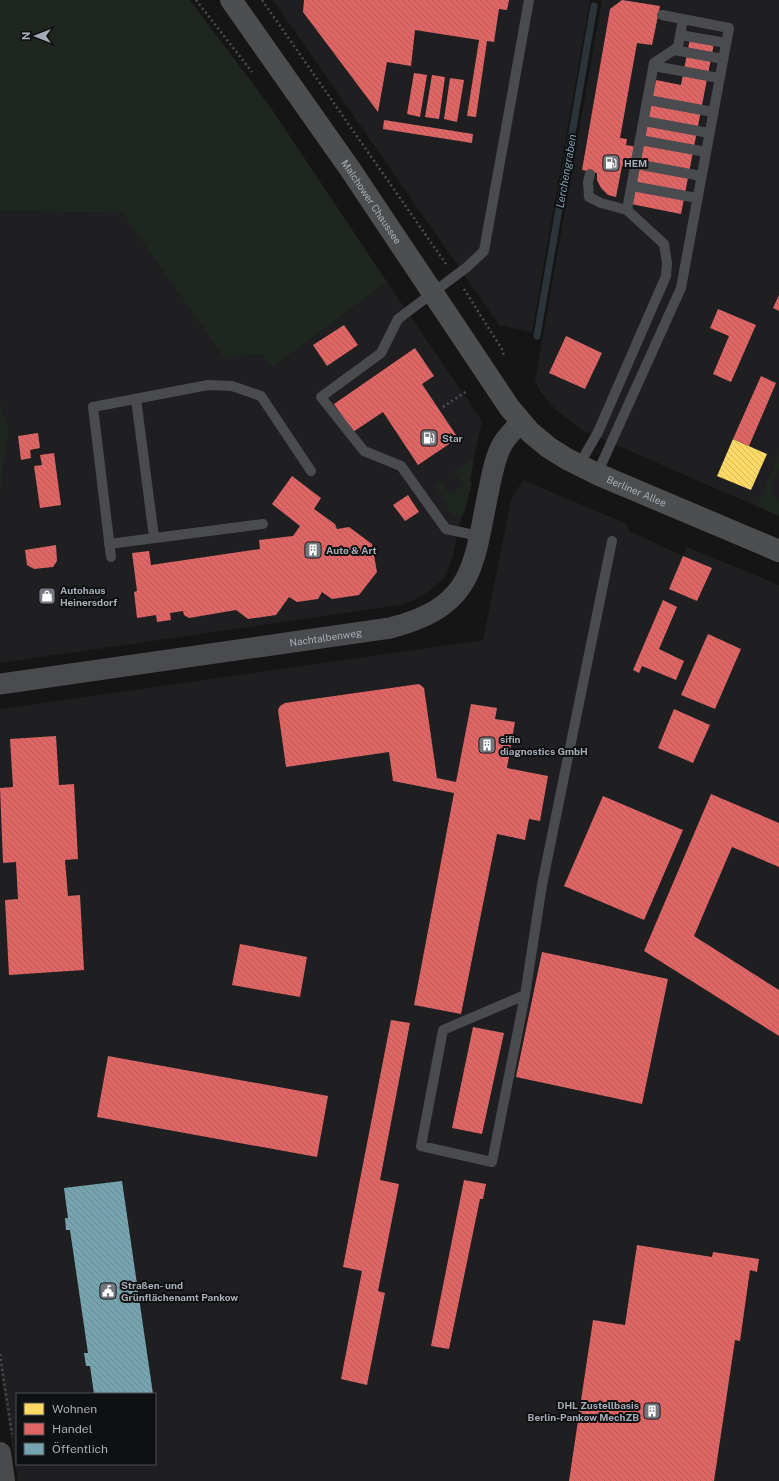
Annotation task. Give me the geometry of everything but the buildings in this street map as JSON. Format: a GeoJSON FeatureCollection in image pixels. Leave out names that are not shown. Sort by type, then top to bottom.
{"type":"FeatureCollection","features":[{"type":"Feature","properties":{"kind":"main road","name":"Malchower Chaussee"},"geometry":{"type":"LineString","coordinates":[[230,0],[350,169],[515,414]]}},
{"type":"Feature","properties":{"kind":"main road","name":"Berliner Allee"},"geometry":{"type":"LineString","coordinates":[[515,414],[548,447],[588,469],[779,551]]}},
{"type":"Feature","properties":{"kind":"main road"},"geometry":{"type":"LineString","coordinates":[[4,1481],[6,1446]]}},
{"type":"Feature","properties":{"kind":"street","name":"Nachtalbenweg"},"geometry":{"type":"LineString","coordinates":[[0,684],[390,628],[407,624],[441,607],[455,597],[463,586],[472,565],[495,463],[515,414]]}},
{"type":"Feature","properties":{"kind":"lane"},"geometry":{"type":"LineString","coordinates":[[479,536],[446,529],[401,466],[364,451],[321,397],[381,353],[398,319],[455,276],[484,251],[529,0]]}},
{"type":"Feature","properties":{"kind":"lane"},"geometry":{"type":"LineString","coordinates":[[588,469],[681,288],[729,28],[662,15]]}},
{"type":"Feature","properties":{"kind":"lane"},"geometry":{"type":"LineString","coordinates":[[627,210],[654,63],[678,47],[683,19]]}},
{"type":"Feature","properties":{"kind":"lane"},"geometry":{"type":"LineString","coordinates":[[680,35],[726,43]]}},
{"type":"Feature","properties":{"kind":"lane"},"geometry":{"type":"LineString","coordinates":[[674,50],[723,59]]}},
{"type":"Feature","properties":{"kind":"lane"},"geometry":{"type":"LineString","coordinates":[[654,66],[720,78]]}},
{"type":"Feature","properties":{"kind":"lane"},"geometry":{"type":"LineString","coordinates":[[648,100],[713,112]]}},
{"type":"Feature","properties":{"kind":"lane"},"geometry":{"type":"LineString","coordinates":[[644,121],[709,133]]}},
{"type":"Feature","properties":{"kind":"lane"},"geometry":{"type":"LineString","coordinates":[[640,140],[706,152]]}},
{"type":"Feature","properties":{"kind":"lane"},"geometry":{"type":"LineString","coordinates":[[636,164],[701,176]]}},
{"type":"Feature","properties":{"kind":"lane"},"geometry":{"type":"LineString","coordinates":[[588,469],[598,432],[666,276],[667,263],[664,244],[627,210],[601,204],[589,197],[588,182],[590,174]]}},
{"type":"Feature","properties":{"kind":"lane"},"geometry":{"type":"LineString","coordinates":[[632,186],[697,198]]}},
{"type":"Feature","properties":{"kind":"lane"},"geometry":{"type":"LineString","coordinates":[[110,556],[93,407],[208,385],[232,386],[261,396],[311,471]]}},
{"type":"Feature","properties":{"kind":"lane"},"geometry":{"type":"LineString","coordinates":[[136,399],[154,537]]}},
{"type":"Feature","properties":{"kind":"lane"},"geometry":{"type":"LineString","coordinates":[[109,544],[263,524]]}},
{"type":"Feature","properties":{"kind":"lane"},"geometry":{"type":"LineString","coordinates":[[525,995],[443,1030],[421,1146],[492,1162],[525,995],[542,886],[612,541]]}},
{"type":"Feature","properties":{"kind":"path"},"geometry":{"type":"LineString","coordinates":[[262,0],[455,276],[503,351]]}},
{"type":"Feature","properties":{"kind":"path"},"geometry":{"type":"LineString","coordinates":[[443,407],[467,391]]}},
{"type":"Feature","properties":{"kind":"path"},"geometry":{"type":"LineString","coordinates":[[0,1354],[6,1446]]}},
{"type":"Feature","properties":{"kind":"shaded area"},"geometry":{"type":"Polygon","coordinates":[[[0,0],[190,0],[271,108],[387,282],[272,368],[261,354],[224,358],[122,213],[0,211],[0,0]]]}},
{"type":"Feature","properties":{"kind":"shaded area"},"geometry":{"type":"Polygon","coordinates":[[[273,0],[590,0],[532,332],[499,325],[273,0]]]}},
{"type":"Feature","properties":{"kind":"shaded area"},"geometry":{"type":"Polygon","coordinates":[[[602,0],[779,0],[779,516],[582,430],[555,409],[541,392],[535,381],[602,0]]]}},
{"type":"Feature","properties":{"kind":"shaded area"},"geometry":{"type":"Polygon","coordinates":[[[0,211],[122,213],[224,358],[261,354],[272,368],[387,282],[482,421],[453,555],[445,577],[428,592],[414,600],[400,605],[0,663],[0,495],[9,430],[0,399],[0,211]]]}},
{"type":"Feature","properties":{"kind":"shaded area"},"geometry":{"type":"Polygon","coordinates":[[[0,399],[9,430],[0,495],[0,399]]]}},
{"type":"Feature","properties":{"kind":"shaded area"},"geometry":{"type":"Polygon","coordinates":[[[779,454],[779,467],[772,489],[775,498],[779,502],[779,516],[757,506],[779,454]]]}},
{"type":"Feature","properties":{"kind":"shaded area"},"geometry":{"type":"Polygon","coordinates":[[[474,459],[470,481],[472,482],[465,511],[461,516],[452,515],[435,485],[439,481],[450,495],[463,486],[454,472],[474,459]]]}},
{"type":"Feature","properties":{"kind":"shaded area"},"geometry":{"type":"Polygon","coordinates":[[[523,480],[627,524],[629,531],[683,556],[687,547],[779,585],[779,1481],[18,1481],[0,1372],[0,709],[483,640],[511,500],[523,480]]]}},
{"type":"Feature","properties":{"kind":"waterway","name":"Lerchengraben"},"geometry":{"type":"LineString","coordinates":[[537,336],[594,6]]}},
{"type":"Feature","properties":{"kind":"place","name":"HEM"},"geometry":{"type":"Point","coordinates":[611,163]}},
{"type":"Feature","properties":{"kind":"place","name":"Star"},"geometry":{"type":"Point","coordinates":[429,438]}},
{"type":"Feature","properties":{"kind":"place","name":"Auto & Art"},"geometry":{"type":"Point","coordinates":[313,550]}},
{"type":"Feature","properties":{"kind":"place","name":"Autohaus Heinersdorf"},"geometry":{"type":"Point","coordinates":[47,596]}},
{"type":"Feature","properties":{"kind":"place","name":"sifin diagnostics GmbH"},"geometry":{"type":"Point","coordinates":[487,745]}},
{"type":"Feature","properties":{"kind":"place","name":"Straßen- und Grünflächenamt Pankow"},"geometry":{"type":"Point","coordinates":[108,1291]}},
{"type":"Feature","properties":{"kind":"place","name":"DHL Zustellbasis Berlin-Pankow MechZB"},"geometry":{"type":"Point","coordinates":[652,1411]}}]}
